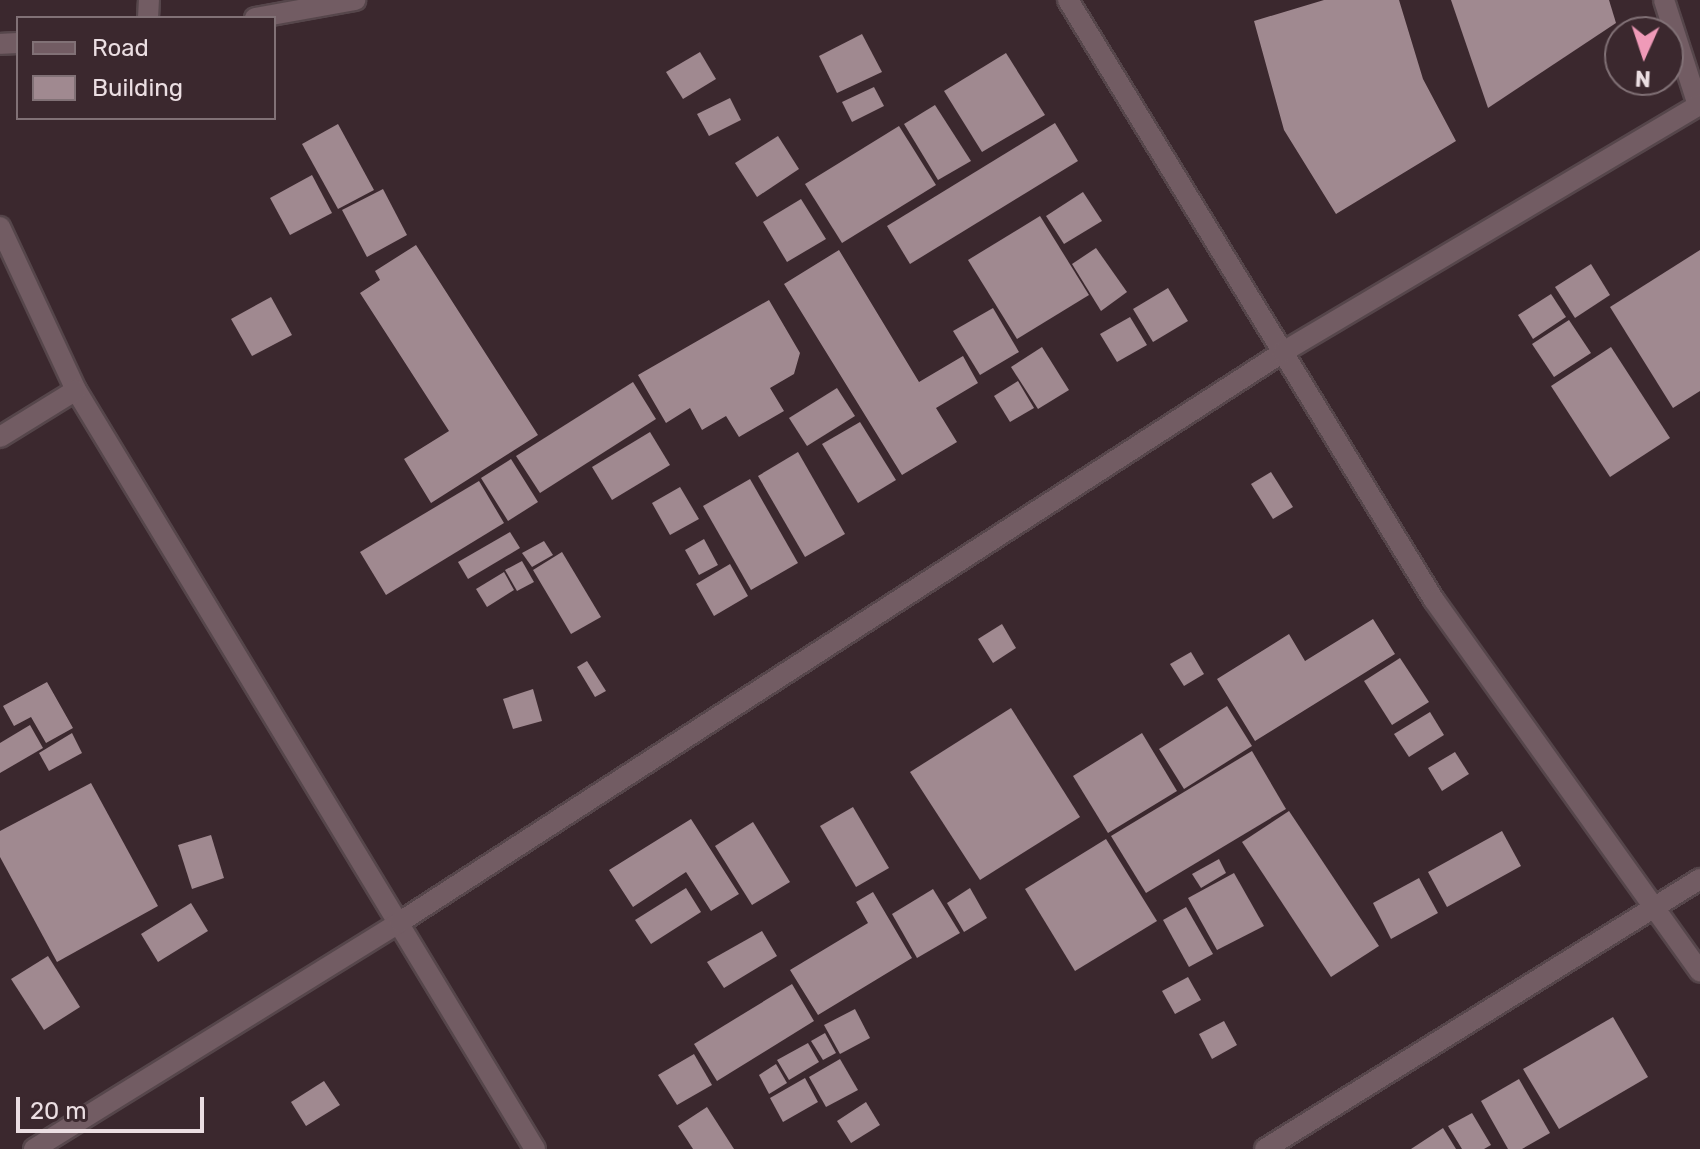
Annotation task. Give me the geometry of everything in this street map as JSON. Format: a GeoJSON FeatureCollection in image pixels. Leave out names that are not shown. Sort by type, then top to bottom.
{"type":"FeatureCollection","features":[{"type":"Feature","properties":{"kind":"street"},"geometry":{"type":"LineString","coordinates":[[266,16],[355,0]]}},
{"type":"Feature","properties":{"kind":"street"},"geometry":{"type":"LineString","coordinates":[[1068,0],[1434,600],[1700,972]]}},
{"type":"Feature","properties":{"kind":"street"},"geometry":{"type":"LineString","coordinates":[[34,1149],[400,922],[1283,352],[1699,104],[1664,0]]}},
{"type":"Feature","properties":{"kind":"street"},"geometry":{"type":"LineString","coordinates":[[0,227],[76,390],[535,1149]]}},
{"type":"Feature","properties":{"kind":"street"},"geometry":{"type":"LineString","coordinates":[[0,437],[76,390]]}},
{"type":"Feature","properties":{"kind":"street"},"geometry":{"type":"LineString","coordinates":[[1265,1149],[1700,879]]}},
{"type":"Feature","properties":{"kind":"building"},"geometry":{"type":"Polygon","coordinates":[[[1324,0],[1399,0],[1423,79],[1456,141],[1336,214],[1284,130],[1254,21],[1324,0]]]}},
{"type":"Feature","properties":{"kind":"building"},"geometry":{"type":"Polygon","coordinates":[[[1451,0],[1609,0],[1614,16],[1604,16],[1604,31],[1488,108],[1451,0]]]}},
{"type":"Feature","properties":{"kind":"building"},"geometry":{"type":"Polygon","coordinates":[[[862,34],[882,72],[837,93],[819,56],[862,34]]]}},
{"type":"Feature","properties":{"kind":"building"},"geometry":{"type":"Polygon","coordinates":[[[700,52],[716,79],[683,99],[666,72],[700,52]]]}},
{"type":"Feature","properties":{"kind":"building"},"geometry":{"type":"Polygon","coordinates":[[[1006,53],[1045,115],[982,152],[944,91],[1006,53]]]}},
{"type":"Feature","properties":{"kind":"building"},"geometry":{"type":"Polygon","coordinates":[[[874,87],[884,106],[852,122],[842,102],[874,87]]]}},
{"type":"Feature","properties":{"kind":"building"},"geometry":{"type":"Polygon","coordinates":[[[730,98],[741,120],[709,136],[697,114],[730,98]]]}},
{"type":"Feature","properties":{"kind":"building"},"geometry":{"type":"Polygon","coordinates":[[[935,105],[971,161],[938,180],[904,124],[935,105]]]}},
{"type":"Feature","properties":{"kind":"building"},"geometry":{"type":"Polygon","coordinates":[[[1055,123],[1078,161],[910,264],[887,226],[1055,123]]]}},
{"type":"Feature","properties":{"kind":"building"},"geometry":{"type":"Polygon","coordinates":[[[338,124],[374,190],[338,209],[302,144],[338,124]]]}},
{"type":"Feature","properties":{"kind":"building"},"geometry":{"type":"Polygon","coordinates":[[[899,126],[936,185],[842,243],[805,184],[899,126]]]}},
{"type":"Feature","properties":{"kind":"building"},"geometry":{"type":"Polygon","coordinates":[[[778,136],[799,169],[757,197],[735,163],[778,136]]]}},
{"type":"Feature","properties":{"kind":"building"},"geometry":{"type":"Polygon","coordinates":[[[312,175],[332,213],[290,235],[270,198],[312,175]]]}},
{"type":"Feature","properties":{"kind":"building"},"geometry":{"type":"Polygon","coordinates":[[[383,189],[407,235],[367,257],[342,210],[383,189]]]}},
{"type":"Feature","properties":{"kind":"building"},"geometry":{"type":"Polygon","coordinates":[[[1083,192],[1102,221],[1064,244],[1046,216],[1083,192]]]}},
{"type":"Feature","properties":{"kind":"building"},"geometry":{"type":"Polygon","coordinates":[[[801,199],[826,239],[787,262],[763,222],[801,199]]]}},
{"type":"Feature","properties":{"kind":"building"},"geometry":{"type":"Polygon","coordinates":[[[1040,216],[1089,295],[1017,339],[968,260],[1040,216]]]}},
{"type":"Feature","properties":{"kind":"building"},"geometry":{"type":"Polygon","coordinates":[[[416,245],[538,435],[431,503],[404,459],[449,431],[360,293],[380,280],[375,271],[416,245]]]}},
{"type":"Feature","properties":{"kind":"building"},"geometry":{"type":"Polygon","coordinates":[[[1096,248],[1127,292],[1101,311],[1072,264],[1096,248]]]}},
{"type":"Feature","properties":{"kind":"building"},"geometry":{"type":"Polygon","coordinates":[[[839,250],[919,382],[963,356],[978,383],[936,408],[957,442],[902,475],[784,284],[839,250]]]}},
{"type":"Feature","properties":{"kind":"building"},"geometry":{"type":"Polygon","coordinates":[[[1700,250],[1700,391],[1673,408],[1610,307],[1700,250]]]}},
{"type":"Feature","properties":{"kind":"building"},"geometry":{"type":"Polygon","coordinates":[[[1591,264],[1610,295],[1575,318],[1555,287],[1591,264]]]}},
{"type":"Feature","properties":{"kind":"building"},"geometry":{"type":"Polygon","coordinates":[[[1168,288],[1188,321],[1153,342],[1133,309],[1168,288]]]}},
{"type":"Feature","properties":{"kind":"building"},"geometry":{"type":"Polygon","coordinates":[[[1551,294],[1566,317],[1533,339],[1518,315],[1551,294]]]}},
{"type":"Feature","properties":{"kind":"building"},"geometry":{"type":"Polygon","coordinates":[[[271,297],[292,335],[252,356],[231,319],[271,297]]]}},
{"type":"Feature","properties":{"kind":"building"},"geometry":{"type":"Polygon","coordinates":[[[769,300],[800,353],[794,374],[770,388],[784,411],[739,437],[726,416],[702,430],[690,408],[666,423],[638,375],[769,300]]]}},
{"type":"Feature","properties":{"kind":"building"},"geometry":{"type":"Polygon","coordinates":[[[993,308],[1019,352],[980,375],[953,331],[993,308]]]}},
{"type":"Feature","properties":{"kind":"building"},"geometry":{"type":"Polygon","coordinates":[[[1130,317],[1147,345],[1117,362],[1100,334],[1130,317]]]}},
{"type":"Feature","properties":{"kind":"building"},"geometry":{"type":"Polygon","coordinates":[[[1569,320],[1591,353],[1554,377],[1532,344],[1569,320]]]}},
{"type":"Feature","properties":{"kind":"building"},"geometry":{"type":"Polygon","coordinates":[[[1042,347],[1069,390],[1038,409],[1011,367],[1042,347]]]}},
{"type":"Feature","properties":{"kind":"building"},"geometry":{"type":"Polygon","coordinates":[[[1611,347],[1670,438],[1610,477],[1551,386],[1611,347]]]}},
{"type":"Feature","properties":{"kind":"building"},"geometry":{"type":"Polygon","coordinates":[[[1018,381],[1034,408],[1010,422],[994,396],[1018,381]]]}},
{"type":"Feature","properties":{"kind":"building"},"geometry":{"type":"Polygon","coordinates":[[[633,382],[656,419],[540,493],[516,456],[633,382]]]}},
{"type":"Feature","properties":{"kind":"building"},"geometry":{"type":"Polygon","coordinates":[[[837,388],[855,416],[807,446],[789,418],[837,388]]]}},
{"type":"Feature","properties":{"kind":"building"},"geometry":{"type":"Polygon","coordinates":[[[860,422],[896,480],[858,503],[822,444],[860,422]]]}},
{"type":"Feature","properties":{"kind":"building"},"geometry":{"type":"Polygon","coordinates":[[[650,432],[670,465],[612,500],[592,467],[650,432]]]}},
{"type":"Feature","properties":{"kind":"building"},"geometry":{"type":"Polygon","coordinates":[[[798,452],[845,534],[805,557],[758,476],[798,452]]]}},
{"type":"Feature","properties":{"kind":"building"},"geometry":{"type":"Polygon","coordinates":[[[511,459],[538,502],[508,521],[481,478],[511,459]]]}},
{"type":"Feature","properties":{"kind":"building"},"geometry":{"type":"Polygon","coordinates":[[[1271,472],[1293,507],[1273,519],[1251,484],[1271,472]]]}},
{"type":"Feature","properties":{"kind":"building"},"geometry":{"type":"Polygon","coordinates":[[[750,479],[798,563],[751,590],[703,506],[750,479]]]}},
{"type":"Feature","properties":{"kind":"building"},"geometry":{"type":"Polygon","coordinates":[[[479,481],[504,523],[386,595],[360,552],[479,481]]]}},
{"type":"Feature","properties":{"kind":"building"},"geometry":{"type":"Polygon","coordinates":[[[680,487],[699,519],[670,535],[652,503],[680,487]]]}},
{"type":"Feature","properties":{"kind":"building"},"geometry":{"type":"Polygon","coordinates":[[[510,532],[520,548],[468,579],[458,562],[510,532]]]}},
{"type":"Feature","properties":{"kind":"building"},"geometry":{"type":"Polygon","coordinates":[[[704,539],[718,565],[699,575],[685,550],[704,539]]]}},
{"type":"Feature","properties":{"kind":"building"},"geometry":{"type":"Polygon","coordinates":[[[544,541],[553,555],[532,567],[522,553],[544,541]]]}},
{"type":"Feature","properties":{"kind":"building"},"geometry":{"type":"Polygon","coordinates":[[[562,552],[601,617],[571,634],[533,570],[562,552]]]}},
{"type":"Feature","properties":{"kind":"building"},"geometry":{"type":"Polygon","coordinates":[[[522,561],[534,582],[517,591],[505,570],[522,561]]]}},
{"type":"Feature","properties":{"kind":"building"},"geometry":{"type":"Polygon","coordinates":[[[730,564],[748,596],[714,616],[696,584],[730,564]]]}},
{"type":"Feature","properties":{"kind":"building"},"geometry":{"type":"Polygon","coordinates":[[[504,572],[514,590],[487,607],[476,589],[504,572]]]}},
{"type":"Feature","properties":{"kind":"building"},"geometry":{"type":"Polygon","coordinates":[[[1373,619],[1395,654],[1255,741],[1217,679],[1289,634],[1305,661],[1373,619]]]}},
{"type":"Feature","properties":{"kind":"building"},"geometry":{"type":"Polygon","coordinates":[[[1002,624],[1016,648],[993,663],[978,639],[1002,624]]]}},
{"type":"Feature","properties":{"kind":"building"},"geometry":{"type":"Polygon","coordinates":[[[1191,652],[1204,674],[1184,686],[1170,664],[1191,652]]]}},
{"type":"Feature","properties":{"kind":"building"},"geometry":{"type":"Polygon","coordinates":[[[1400,658],[1429,702],[1392,725],[1364,681],[1400,658]]]}},
{"type":"Feature","properties":{"kind":"building"},"geometry":{"type":"Polygon","coordinates":[[[587,661],[606,691],[595,697],[577,667],[587,661]]]}},
{"type":"Feature","properties":{"kind":"building"},"geometry":{"type":"Polygon","coordinates":[[[47,682],[73,728],[46,743],[31,717],[14,726],[3,706],[47,682]]]}},
{"type":"Feature","properties":{"kind":"building"},"geometry":{"type":"Polygon","coordinates":[[[533,689],[542,721],[513,729],[503,699],[533,689]]]}},
{"type":"Feature","properties":{"kind":"building"},"geometry":{"type":"Polygon","coordinates":[[[1227,706],[1252,746],[1184,789],[1159,749],[1227,706]]]}},
{"type":"Feature","properties":{"kind":"building"},"geometry":{"type":"Polygon","coordinates":[[[1011,708],[1080,817],[980,880],[910,772],[1011,708]]]}},
{"type":"Feature","properties":{"kind":"building"},"geometry":{"type":"Polygon","coordinates":[[[1430,712],[1444,735],[1409,757],[1394,734],[1430,712]]]}},
{"type":"Feature","properties":{"kind":"building"},"geometry":{"type":"Polygon","coordinates":[[[30,725],[43,748],[0,773],[0,743],[30,725]]]}},
{"type":"Feature","properties":{"kind":"building"},"geometry":{"type":"Polygon","coordinates":[[[72,733],[82,753],[49,771],[39,753],[72,733]]]}},
{"type":"Feature","properties":{"kind":"building"},"geometry":{"type":"Polygon","coordinates":[[[1142,733],[1177,791],[1108,833],[1073,776],[1142,733]]]}},
{"type":"Feature","properties":{"kind":"building"},"geometry":{"type":"Polygon","coordinates":[[[1252,751],[1286,809],[1146,893],[1111,836],[1252,751]]]}},
{"type":"Feature","properties":{"kind":"building"},"geometry":{"type":"Polygon","coordinates":[[[1455,752],[1469,774],[1442,791],[1428,768],[1455,752]]]}},
{"type":"Feature","properties":{"kind":"building"},"geometry":{"type":"Polygon","coordinates":[[[91,783],[158,906],[57,962],[0,857],[0,831],[91,783]]]}},
{"type":"Feature","properties":{"kind":"building"},"geometry":{"type":"Polygon","coordinates":[[[853,807],[889,868],[856,887],[820,826],[853,807]]]}},
{"type":"Feature","properties":{"kind":"building"},"geometry":{"type":"Polygon","coordinates":[[[1289,811],[1379,946],[1331,977],[1242,842],[1289,811]]]}},
{"type":"Feature","properties":{"kind":"building"},"geometry":{"type":"Polygon","coordinates":[[[691,819],[739,894],[711,911],[686,872],[633,907],[609,870],[691,819]]]}},
{"type":"Feature","properties":{"kind":"building"},"geometry":{"type":"Polygon","coordinates":[[[753,822],[790,882],[752,905],[715,846],[753,822]]]}},
{"type":"Feature","properties":{"kind":"building"},"geometry":{"type":"Polygon","coordinates":[[[1502,831],[1521,866],[1447,907],[1428,872],[1502,831]]]}},
{"type":"Feature","properties":{"kind":"building"},"geometry":{"type":"Polygon","coordinates":[[[211,835],[224,878],[192,889],[178,845],[211,835]]]}},
{"type":"Feature","properties":{"kind":"building"},"geometry":{"type":"Polygon","coordinates":[[[1106,839],[1157,921],[1075,971],[1025,889],[1106,839]]]}},
{"type":"Feature","properties":{"kind":"building"},"geometry":{"type":"Polygon","coordinates":[[[1219,859],[1226,873],[1201,888],[1192,874],[1219,859]]]}},
{"type":"Feature","properties":{"kind":"building"},"geometry":{"type":"Polygon","coordinates":[[[1234,873],[1264,926],[1217,950],[1188,898],[1234,873]]]}},
{"type":"Feature","properties":{"kind":"building"},"geometry":{"type":"Polygon","coordinates":[[[1419,878],[1438,913],[1391,939],[1373,903],[1419,878]]]}},
{"type":"Feature","properties":{"kind":"building"},"geometry":{"type":"Polygon","coordinates":[[[686,888],[701,912],[651,944],[635,920],[686,888]]]}},
{"type":"Feature","properties":{"kind":"building"},"geometry":{"type":"Polygon","coordinates":[[[970,888],[987,918],[964,932],[947,903],[970,888]]]}},
{"type":"Feature","properties":{"kind":"building"},"geometry":{"type":"Polygon","coordinates":[[[933,889],[960,933],[917,958],[892,914],[933,889]]]}},
{"type":"Feature","properties":{"kind":"building"},"geometry":{"type":"Polygon","coordinates":[[[873,892],[912,958],[818,1015],[790,970],[868,923],[856,902],[873,892]]]}},
{"type":"Feature","properties":{"kind":"building"},"geometry":{"type":"Polygon","coordinates":[[[191,903],[208,931],[158,962],[141,934],[191,903]]]}},
{"type":"Feature","properties":{"kind":"building"},"geometry":{"type":"Polygon","coordinates":[[[1186,907],[1213,954],[1189,967],[1163,920],[1186,907]]]}},
{"type":"Feature","properties":{"kind":"building"},"geometry":{"type":"Polygon","coordinates":[[[762,931],[777,956],[724,988],[707,962],[762,931]]]}},
{"type":"Feature","properties":{"kind":"building"},"geometry":{"type":"Polygon","coordinates":[[[48,956],[80,1007],[44,1030],[11,979],[48,956]]]}},
{"type":"Feature","properties":{"kind":"building"},"geometry":{"type":"Polygon","coordinates":[[[1188,977],[1201,1000],[1175,1014],[1162,991],[1188,977]]]}},
{"type":"Feature","properties":{"kind":"building"},"geometry":{"type":"Polygon","coordinates":[[[792,984],[814,1021],[717,1081],[694,1044],[792,984]]]}},
{"type":"Feature","properties":{"kind":"building"},"geometry":{"type":"Polygon","coordinates":[[[855,1009],[870,1038],[840,1054],[824,1025],[855,1009]]]}},
{"type":"Feature","properties":{"kind":"building"},"geometry":{"type":"Polygon","coordinates":[[[1613,1017],[1648,1077],[1559,1129],[1523,1069],[1613,1017]]]}},
{"type":"Feature","properties":{"kind":"building"},"geometry":{"type":"Polygon","coordinates":[[[1224,1021],[1237,1045],[1212,1059],[1199,1034],[1224,1021]]]}},
{"type":"Feature","properties":{"kind":"building"},"geometry":{"type":"Polygon","coordinates":[[[825,1033],[836,1053],[823,1060],[811,1041],[825,1033]]]}},
{"type":"Feature","properties":{"kind":"building"},"geometry":{"type":"Polygon","coordinates":[[[808,1043],[819,1062],[789,1080],[777,1060],[808,1043]]]}},
{"type":"Feature","properties":{"kind":"building"},"geometry":{"type":"Polygon","coordinates":[[[694,1054],[712,1085],[677,1105],[658,1075],[694,1054]]]}},
{"type":"Feature","properties":{"kind":"building"},"geometry":{"type":"Polygon","coordinates":[[[840,1059],[858,1090],[826,1107],[809,1077],[840,1059]]]}},
{"type":"Feature","properties":{"kind":"building"},"geometry":{"type":"Polygon","coordinates":[[[776,1064],[787,1083],[769,1094],[759,1075],[776,1064]]]}},
{"type":"Feature","properties":{"kind":"building"},"geometry":{"type":"Polygon","coordinates":[[[805,1078],[818,1102],[783,1122],[770,1098],[805,1078]]]}},
{"type":"Feature","properties":{"kind":"building"},"geometry":{"type":"Polygon","coordinates":[[[1519,1079],[1550,1133],[1522,1149],[1508,1149],[1481,1101],[1519,1079]]]}},
{"type":"Feature","properties":{"kind":"building"},"geometry":{"type":"Polygon","coordinates":[[[324,1081],[340,1105],[306,1126],[291,1102],[324,1081]]]}},
{"type":"Feature","properties":{"kind":"building"},"geometry":{"type":"Polygon","coordinates":[[[866,1102],[880,1125],[851,1143],[837,1121],[866,1102]]]}},
{"type":"Feature","properties":{"kind":"building"},"geometry":{"type":"Polygon","coordinates":[[[707,1107],[734,1149],[693,1149],[678,1126],[707,1107]]]}},
{"type":"Feature","properties":{"kind":"building"},"geometry":{"type":"Polygon","coordinates":[[[1472,1113],[1491,1145],[1484,1149],[1462,1149],[1448,1126],[1472,1113]]]}},
{"type":"Feature","properties":{"kind":"building"},"geometry":{"type":"Polygon","coordinates":[[[1443,1128],[1456,1149],[1411,1149],[1443,1128]]]}}]}
